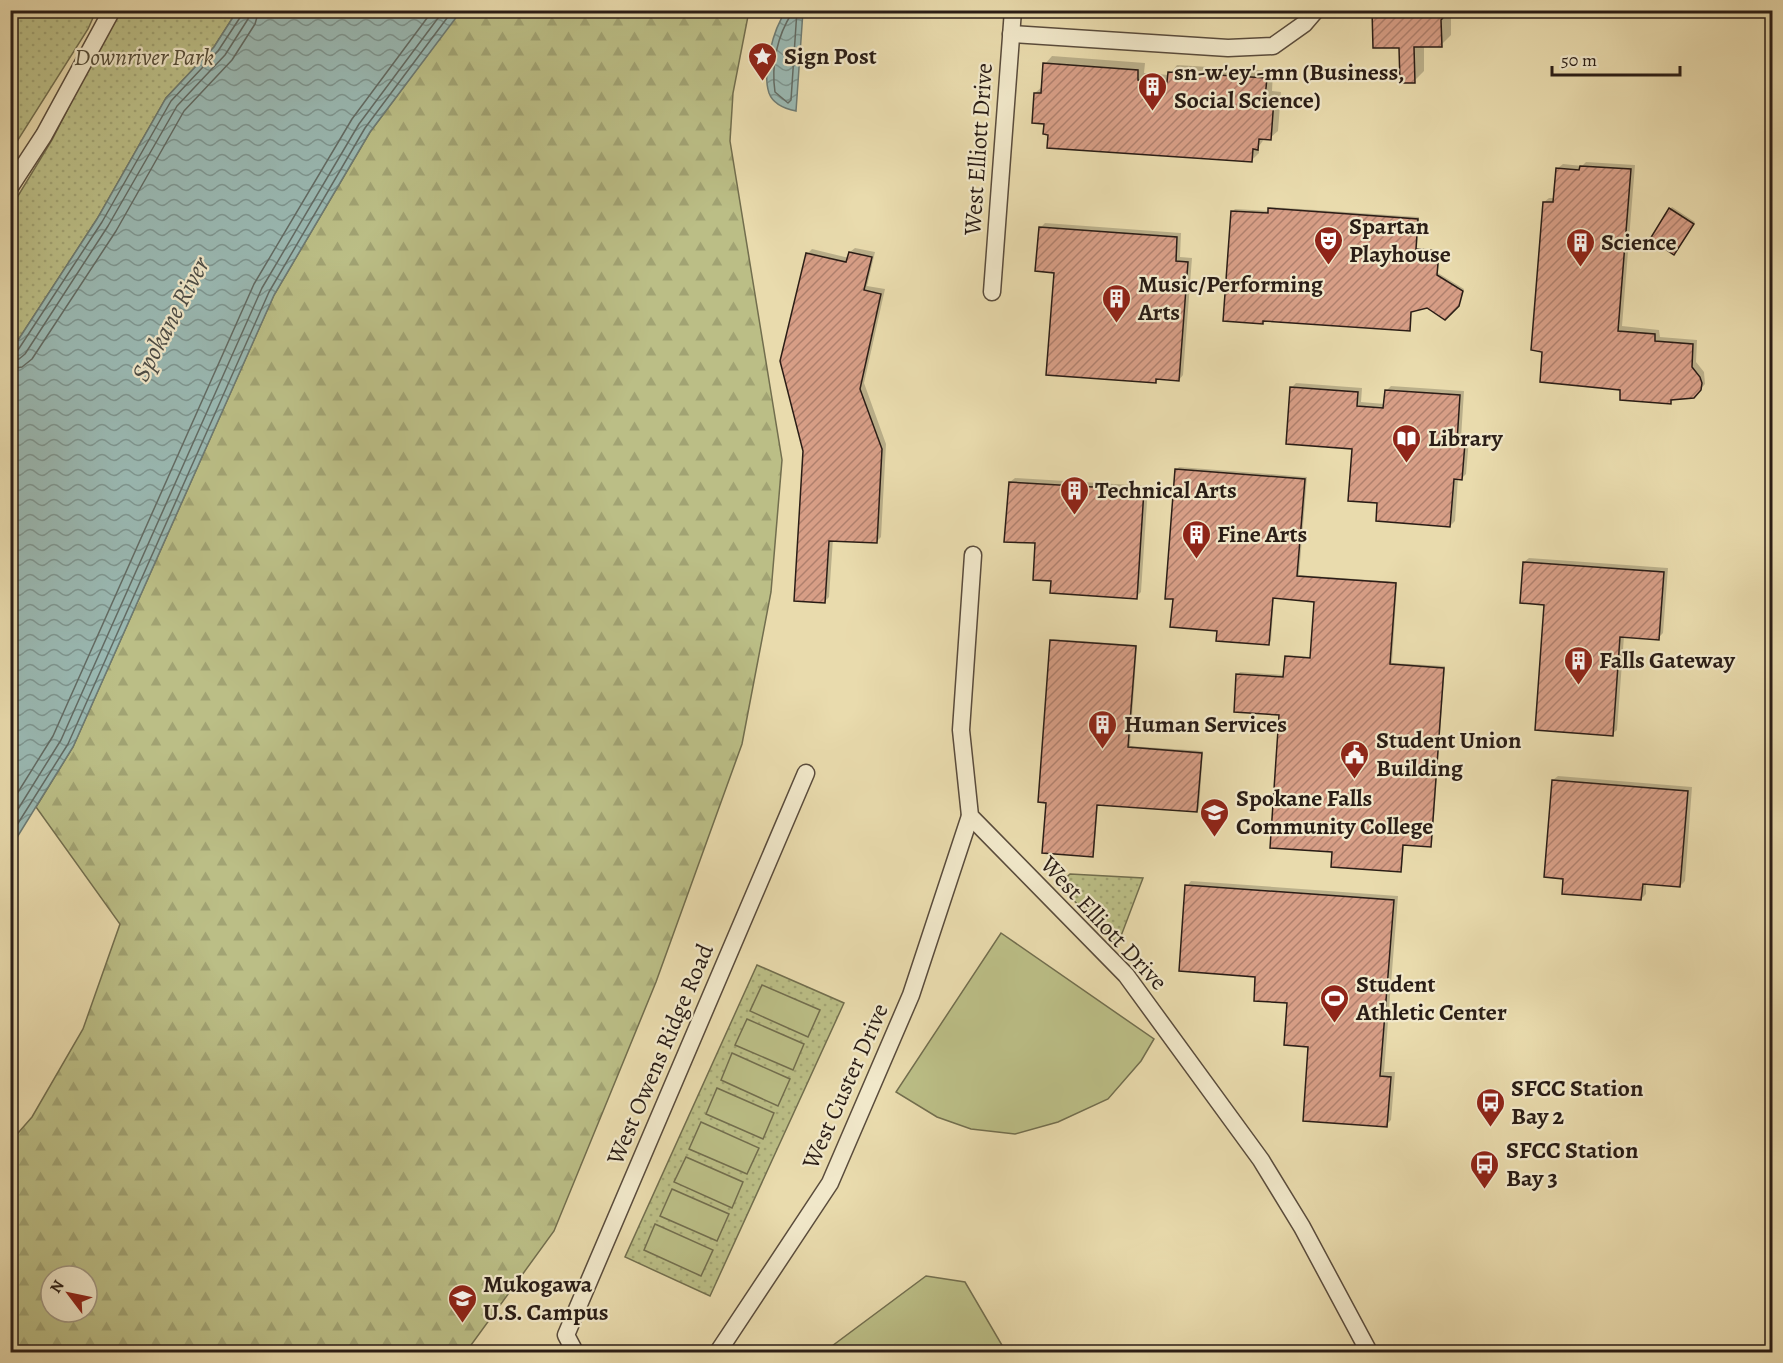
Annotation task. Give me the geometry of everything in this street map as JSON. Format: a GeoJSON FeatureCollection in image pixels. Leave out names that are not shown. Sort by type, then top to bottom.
{"type":"FeatureCollection","features":[{"type":"Feature","properties":{"kind":"street"},"geometry":{"type":"LineString","coordinates":[[10,188],[44,135],[112,10]]}},
{"type":"Feature","properties":{"kind":"street","name":"West Elliott Drive"},"geometry":{"type":"LineString","coordinates":[[992,292],[1013,10]]}},
{"type":"Feature","properties":{"kind":"street"},"geometry":{"type":"LineString","coordinates":[[1011,34],[1228,48],[1273,46],[1304,24],[1316,10]]}},
{"type":"Feature","properties":{"kind":"street"},"geometry":{"type":"LineString","coordinates":[[970,816],[961,730],[973,555]]}},
{"type":"Feature","properties":{"kind":"street","name":"West Owens Ridge Road"},"geometry":{"type":"LineString","coordinates":[[575,1353],[566,1335],[806,773]]}},
{"type":"Feature","properties":{"kind":"street","name":"West Elliott Drive"},"geometry":{"type":"LineString","coordinates":[[970,816],[1133,984],[1261,1160],[1307,1236],[1369,1353]]}},
{"type":"Feature","properties":{"kind":"street","name":"West Custer Drive"},"geometry":{"type":"LineString","coordinates":[[718,1353],[830,1183],[911,995],[970,816]]}},
{"type":"Feature","properties":{"kind":"green space"},"geometry":{"type":"Polygon","coordinates":[[[11,10],[96,11],[88,29],[11,151],[11,10]]]}},
{"type":"Feature","properties":{"kind":"green space","name":"Downriver Park"},"geometry":{"type":"Polygon","coordinates":[[[118,11],[237,11],[214,47],[166,98],[97,219],[11,351],[10,209],[52,140],[118,11]]]}},
{"type":"Feature","properties":{"kind":"green space"},"geometry":{"type":"Polygon","coordinates":[[[460,11],[749,11],[733,93],[730,141],[782,460],[771,592],[742,744],[656,982],[554,1231],[466,1352],[11,1352],[11,1141],[32,1117],[83,1029],[120,924],[36,807],[73,747],[274,295],[370,132],[460,11]]]}},
{"type":"Feature","properties":{"kind":"green space"},"geometry":{"type":"Polygon","coordinates":[[[1070,874],[1143,878],[1118,944],[1058,885],[1070,874]]]}},
{"type":"Feature","properties":{"kind":"green space"},"geometry":{"type":"Polygon","coordinates":[[[1001,933],[1154,1039],[1141,1061],[1108,1099],[1058,1122],[1015,1134],[971,1129],[937,1117],[896,1092],[1001,933]]]}},
{"type":"Feature","properties":{"kind":"green space"},"geometry":{"type":"Polygon","coordinates":[[[757,965],[844,1003],[710,1296],[625,1257],[757,965]]]}},
{"type":"Feature","properties":{"kind":"green space"},"geometry":{"type":"Polygon","coordinates":[[[762,985],[820,1010],[808,1037],[750,1011],[762,985]]]}},
{"type":"Feature","properties":{"kind":"green space"},"geometry":{"type":"Polygon","coordinates":[[[747,1019],[804,1044],[793,1070],[735,1045],[747,1019]]]}},
{"type":"Feature","properties":{"kind":"green space"},"geometry":{"type":"Polygon","coordinates":[[[732,1053],[790,1079],[778,1106],[721,1080],[732,1053]]]}},
{"type":"Feature","properties":{"kind":"green space"},"geometry":{"type":"Polygon","coordinates":[[[717,1088],[774,1113],[763,1139],[706,1114],[717,1088]]]}},
{"type":"Feature","properties":{"kind":"green space"},"geometry":{"type":"Polygon","coordinates":[[[701,1122],[759,1148],[747,1174],[689,1149],[701,1122]]]}},
{"type":"Feature","properties":{"kind":"green space"},"geometry":{"type":"Polygon","coordinates":[[[686,1157],[743,1182],[732,1208],[674,1182],[686,1157]]]}},
{"type":"Feature","properties":{"kind":"green space"},"geometry":{"type":"Polygon","coordinates":[[[672,1189],[729,1214],[717,1241],[660,1216],[672,1189]]]}},
{"type":"Feature","properties":{"kind":"green space"},"geometry":{"type":"Polygon","coordinates":[[[655,1224],[713,1250],[701,1276],[644,1250],[655,1224]]]}},
{"type":"Feature","properties":{"kind":"green space"},"geometry":{"type":"Polygon","coordinates":[[[926,1276],[965,1282],[1006,1352],[824,1352],[926,1276]]]}},
{"type":"Feature","properties":{"kind":"water","name":"Spokane River"},"geometry":{"type":"Polygon","coordinates":[[[237,11],[461,11],[370,132],[274,295],[73,747],[11,847],[11,351],[97,219],[166,98],[214,47],[237,11]]]}},
{"type":"Feature","properties":{"kind":"water"},"geometry":{"type":"Polygon","coordinates":[[[786,11],[803,11],[796,111],[777,103],[769,93],[767,84],[773,39],[786,11]]]}},
{"type":"Feature","properties":{"kind":"building"},"geometry":{"type":"Polygon","coordinates":[[[1372,10],[1450,10],[1441,20],[1442,47],[1414,47],[1415,83],[1400,83],[1399,48],[1373,48],[1372,10]]]}},
{"type":"Feature","properties":{"kind":"building","name":"sn-w'ey'-mn (Business, Social Science)"},"geometry":{"type":"Polygon","coordinates":[[[1043,63],[1138,70],[1138,80],[1167,82],[1168,72],[1267,78],[1265,98],[1274,99],[1271,140],[1259,139],[1258,150],[1253,149],[1252,162],[1047,148],[1048,135],[1043,134],[1044,124],[1032,123],[1034,93],[1041,93],[1043,63]]]}},
{"type":"Feature","properties":{"kind":"building","name":"Science"},"geometry":{"type":"Polygon","coordinates":[[[1580,166],[1631,169],[1618,331],[1655,334],[1655,341],[1693,344],[1692,367],[1702,383],[1701,390],[1694,398],[1671,400],[1671,404],[1620,400],[1620,390],[1540,382],[1542,352],[1531,350],[1543,202],[1553,202],[1556,168],[1579,170],[1580,166]]]}},
{"type":"Feature","properties":{"kind":"building"},"geometry":{"type":"Polygon","coordinates":[[[1268,208],[1418,219],[1416,249],[1439,251],[1437,275],[1463,291],[1459,306],[1445,320],[1427,308],[1411,312],[1410,331],[1263,321],[1263,324],[1223,321],[1231,211],[1268,213],[1268,208]]]}},
{"type":"Feature","properties":{"kind":"building"},"geometry":{"type":"Polygon","coordinates":[[[1669,208],[1694,224],[1674,255],[1650,239],[1669,208]]]}},
{"type":"Feature","properties":{"kind":"building","name":"Music/Performing Arts"},"geometry":{"type":"Polygon","coordinates":[[[1039,227],[1177,237],[1176,261],[1188,262],[1179,381],[1156,379],[1156,383],[1046,375],[1054,273],[1035,271],[1039,227]]]}},
{"type":"Feature","properties":{"kind":"building"},"geometry":{"type":"Polygon","coordinates":[[[849,252],[872,257],[864,290],[881,294],[860,389],[882,449],[877,543],[829,541],[825,603],[794,601],[803,451],[780,361],[806,253],[846,262],[849,252]]]}},
{"type":"Feature","properties":{"kind":"building","name":"Library"},"geometry":{"type":"Polygon","coordinates":[[[1290,387],[1358,392],[1357,406],[1383,408],[1385,390],[1460,395],[1457,442],[1465,443],[1462,480],[1454,479],[1450,527],[1376,521],[1377,503],[1348,501],[1352,449],[1286,444],[1290,387]]]}},
{"type":"Feature","properties":{"kind":"building","name":"Student Union Building"},"geometry":{"type":"Polygon","coordinates":[[[1175,469],[1305,479],[1297,576],[1396,583],[1390,664],[1444,668],[1431,847],[1403,845],[1401,872],[1331,867],[1332,852],[1270,848],[1279,715],[1234,712],[1236,674],[1283,677],[1285,656],[1310,658],[1314,602],[1273,598],[1269,645],[1216,641],[1217,631],[1170,627],[1173,599],[1165,599],[1175,469]]]}},
{"type":"Feature","properties":{"kind":"building","name":"Technical Arts"},"geometry":{"type":"Polygon","coordinates":[[[1009,482],[1144,490],[1137,599],[1050,593],[1051,581],[1033,580],[1035,543],[1004,542],[1009,482]]]}},
{"type":"Feature","properties":{"kind":"building","name":"Falls Gateway"},"geometry":{"type":"Polygon","coordinates":[[[1523,562],[1664,572],[1659,640],[1620,637],[1613,736],[1535,730],[1544,605],[1520,603],[1523,562]]]}},
{"type":"Feature","properties":{"kind":"building","name":"Human Services"},"geometry":{"type":"Polygon","coordinates":[[[1050,640],[1136,646],[1128,747],[1202,753],[1197,812],[1097,805],[1093,857],[1042,853],[1046,803],[1038,802],[1050,640]]]}},
{"type":"Feature","properties":{"kind":"building"},"geometry":{"type":"Polygon","coordinates":[[[1552,780],[1688,791],[1680,887],[1643,884],[1641,900],[1562,894],[1563,879],[1544,877],[1552,780]]]}},
{"type":"Feature","properties":{"kind":"building","name":"Student Athletic Center"},"geometry":{"type":"Polygon","coordinates":[[[1185,885],[1394,900],[1380,1076],[1391,1077],[1387,1127],[1303,1121],[1308,1047],[1284,1045],[1287,1003],[1254,1001],[1255,977],[1179,971],[1185,885]]]}},
{"type":"Feature","properties":{"kind":"place","name":"Sign Post"},"geometry":{"type":"Point","coordinates":[763,82]}},
{"type":"Feature","properties":{"kind":"place","name":"sn-w'ey'-mn (Business, Social Science)"},"geometry":{"type":"Point","coordinates":[1153,112]}},
{"type":"Feature","properties":{"kind":"place","name":"Spartan Playhouse"},"geometry":{"type":"Point","coordinates":[1328,266]}},
{"type":"Feature","properties":{"kind":"place","name":"Science"},"geometry":{"type":"Point","coordinates":[1580,268]}},
{"type":"Feature","properties":{"kind":"place","name":"Music/Performing Arts"},"geometry":{"type":"Point","coordinates":[1117,324]}},
{"type":"Feature","properties":{"kind":"place","name":"Library"},"geometry":{"type":"Point","coordinates":[1407,464]}},
{"type":"Feature","properties":{"kind":"place","name":"Technical Arts"},"geometry":{"type":"Point","coordinates":[1074,516]}},
{"type":"Feature","properties":{"kind":"place","name":"Fine Arts"},"geometry":{"type":"Point","coordinates":[1196,560]}},
{"type":"Feature","properties":{"kind":"place","name":"Falls Gateway"},"geometry":{"type":"Point","coordinates":[1578,686]}},
{"type":"Feature","properties":{"kind":"place","name":"Human Services"},"geometry":{"type":"Point","coordinates":[1103,750]}},
{"type":"Feature","properties":{"kind":"place","name":"Student Union Building"},"geometry":{"type":"Point","coordinates":[1355,780]}},
{"type":"Feature","properties":{"kind":"place","name":"Spokane Falls Community College"},"geometry":{"type":"Point","coordinates":[1215,838]}},
{"type":"Feature","properties":{"kind":"place","name":"Student Athletic Center"},"geometry":{"type":"Point","coordinates":[1335,1024]}},
{"type":"Feature","properties":{"kind":"place","name":"SFCC Station Bay 2"},"geometry":{"type":"Point","coordinates":[1490,1128]}},
{"type":"Feature","properties":{"kind":"place","name":"SFCC Station Bay 3"},"geometry":{"type":"Point","coordinates":[1485,1190]}},
{"type":"Feature","properties":{"kind":"place","name":"Mukogawa U.S. Campus"},"geometry":{"type":"Point","coordinates":[462,1324]}}]}
